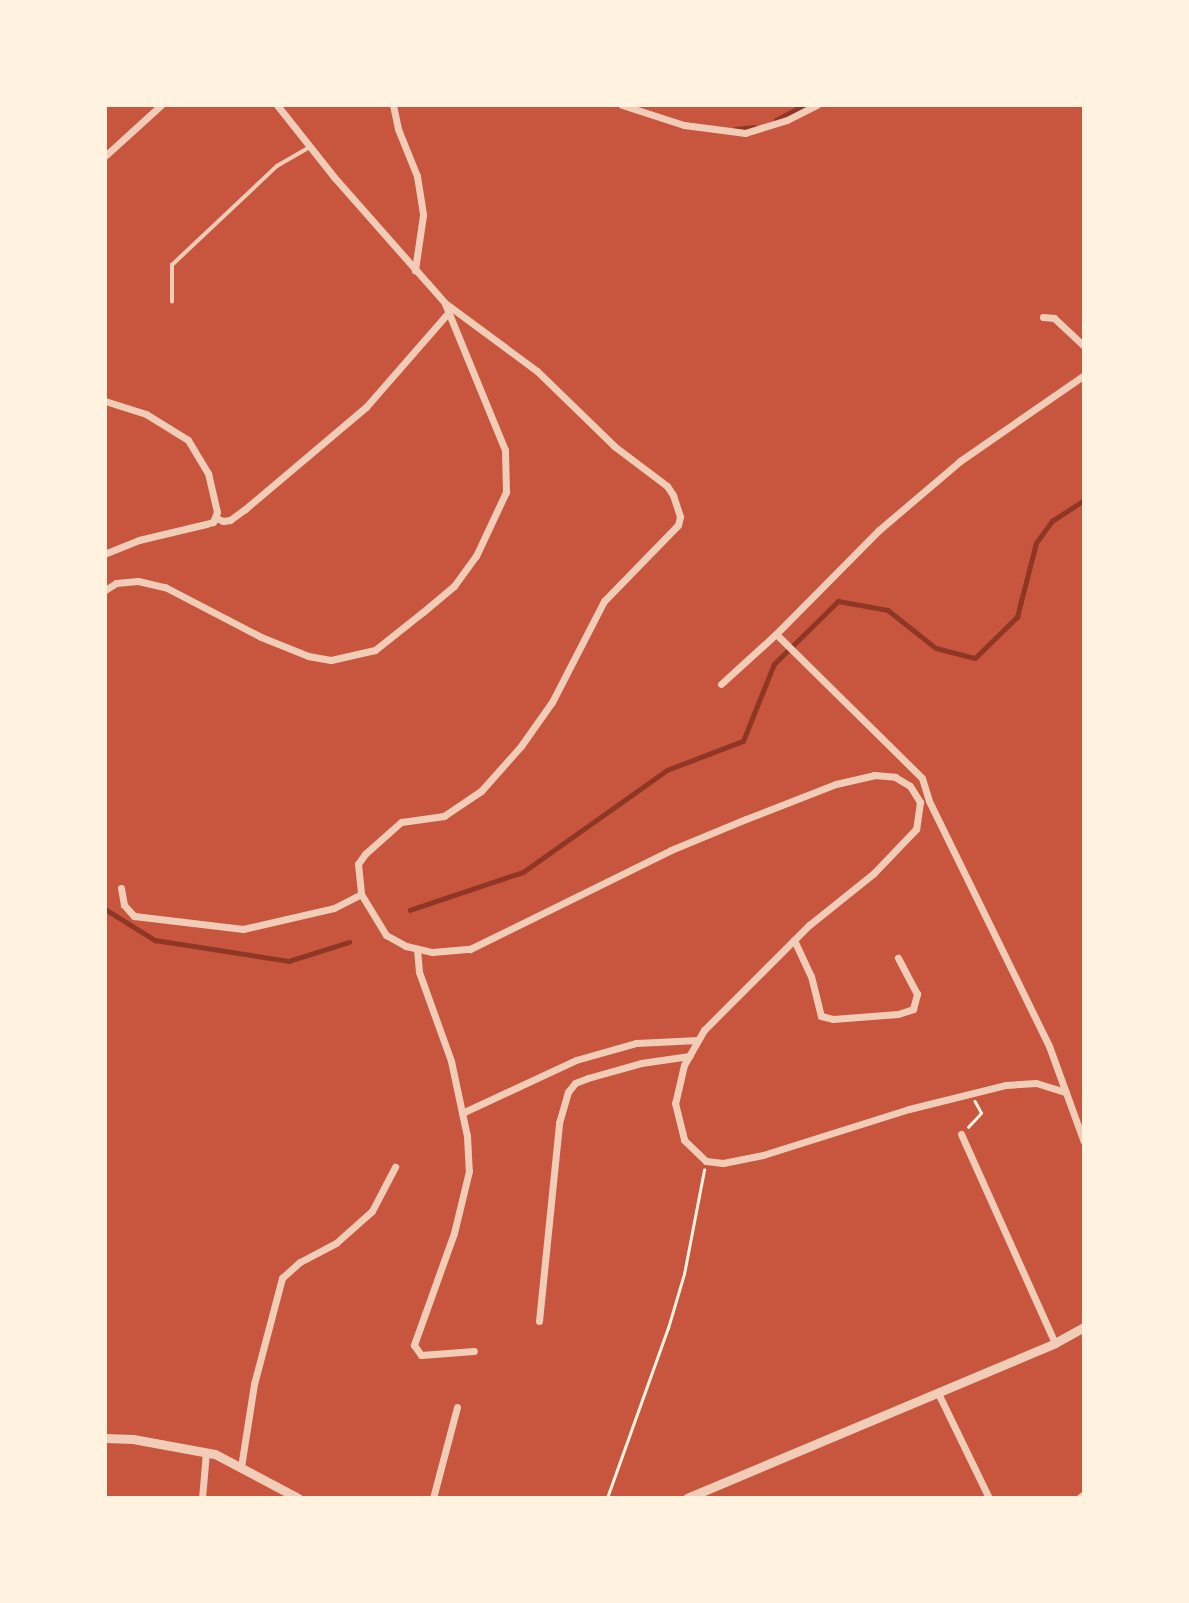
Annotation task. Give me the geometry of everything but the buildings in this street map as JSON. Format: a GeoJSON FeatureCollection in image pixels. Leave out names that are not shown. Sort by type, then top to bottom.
{"type":"FeatureCollection","features":[{"type":"Feature","properties":{"kind":"street"},"geometry":{"type":"LineString","coordinates":[[105,156],[161,105]]}},
{"type":"Feature","properties":{"kind":"street"},"geometry":{"type":"LineString","coordinates":[[278,105],[310,147],[445,303],[537,371],[614,446],[667,486],[676,502],[679,521],[604,601],[552,702],[521,746],[481,791],[444,816],[401,822],[374,843],[358,864],[361,894],[386,936],[417,949],[450,953],[470,949],[671,850],[836,785],[874,775],[895,777],[910,786],[925,801],[1049,1046],[1084,1142]]}},
{"type":"Feature","properties":{"kind":"street"},"geometry":{"type":"LineString","coordinates":[[393,105],[398,129],[416,176],[423,215],[415,270]]}},
{"type":"Feature","properties":{"kind":"street"},"geometry":{"type":"LineString","coordinates":[[622,105],[684,125],[745,133],[777,125],[817,105]]}},
{"type":"Feature","properties":{"kind":"street"},"geometry":{"type":"LineString","coordinates":[[105,590],[116,583],[138,581],[164,587],[261,637],[308,656],[331,660],[375,650],[394,637],[454,586],[476,556],[506,492],[505,450],[445,303]]}},
{"type":"Feature","properties":{"kind":"street"},"geometry":{"type":"LineString","coordinates":[[216,518],[223,522],[230,520],[244,510],[366,407],[448,313]]}},
{"type":"Feature","properties":{"kind":"street"},"geometry":{"type":"LineString","coordinates":[[1043,317],[1054,318],[1084,346]]}},
{"type":"Feature","properties":{"kind":"street"},"geometry":{"type":"LineString","coordinates":[[721,684],[776,634],[879,530],[960,461],[1084,375]]}},
{"type":"Feature","properties":{"kind":"street"},"geometry":{"type":"LineString","coordinates":[[105,401],[146,414],[188,440],[208,472],[216,518]]}},
{"type":"Feature","properties":{"kind":"street"},"geometry":{"type":"LineString","coordinates":[[105,554],[139,540],[197,527],[216,518]]}},
{"type":"Feature","properties":{"kind":"street"},"geometry":{"type":"LineString","coordinates":[[776,634],[801,655],[922,778],[925,801],[909,838],[793,940],[704,1030],[689,1056],[675,1103],[684,1140],[706,1161],[723,1163],[763,1155],[909,1109],[973,1096],[990,1088],[1023,1083],[1066,1092]]}},
{"type":"Feature","properties":{"kind":"street"},"geometry":{"type":"LineString","coordinates":[[121,888],[124,905],[134,916],[243,929],[334,908],[361,894]]}},
{"type":"Feature","properties":{"kind":"street"},"geometry":{"type":"LineString","coordinates":[[793,940],[811,976],[821,1016],[833,1019],[898,1014],[913,1009],[917,994],[898,958]]}},
{"type":"Feature","properties":{"kind":"street"},"geometry":{"type":"LineString","coordinates":[[417,949],[419,972],[451,1061],[469,1171],[454,1233],[414,1345],[421,1354],[474,1351]]}},
{"type":"Feature","properties":{"kind":"street"},"geometry":{"type":"LineString","coordinates":[[461,1113],[576,1060],[636,1043],[698,1040]]}},
{"type":"Feature","properties":{"kind":"street"},"geometry":{"type":"LineString","coordinates":[[539,1321],[559,1123],[568,1092],[575,1083],[588,1078],[641,1063],[689,1056]]}},
{"type":"Feature","properties":{"kind":"street"},"geometry":{"type":"LineString","coordinates":[[961,1135],[1055,1343]]}},
{"type":"Feature","properties":{"kind":"street"},"geometry":{"type":"LineString","coordinates":[[241,1468],[254,1384],[282,1278],[300,1262],[336,1243],[372,1211],[395,1167]]}},
{"type":"Feature","properties":{"kind":"street"},"geometry":{"type":"LineString","coordinates":[[687,1498],[1055,1343],[1084,1327]]}},
{"type":"Feature","properties":{"kind":"street"},"geometry":{"type":"LineString","coordinates":[[938,1393],[989,1498]]}},
{"type":"Feature","properties":{"kind":"street"},"geometry":{"type":"LineString","coordinates":[[433,1498],[457,1407]]}},
{"type":"Feature","properties":{"kind":"street"},"geometry":{"type":"LineString","coordinates":[[105,1438],[133,1439],[206,1452],[298,1498]]}},
{"type":"Feature","properties":{"kind":"street"},"geometry":{"type":"LineString","coordinates":[[202,1498],[206,1452]]}},
{"type":"Feature","properties":{"kind":"street"},"geometry":{"type":"LineString","coordinates":[[1079,1498],[1084,1494]]}},
{"type":"Feature","properties":{"kind":"lane"},"geometry":{"type":"LineString","coordinates":[[172,302],[172,265],[277,166],[310,147]]}},
{"type":"Feature","properties":{"kind":"path"},"geometry":{"type":"LineString","coordinates":[[973,1096],[981,1113],[974,1122]]}},
{"type":"Feature","properties":{"kind":"path"},"geometry":{"type":"LineString","coordinates":[[607,1498],[668,1328],[684,1274],[706,1161]]}},
{"type":"Feature","properties":{"kind":"waterway"},"geometry":{"type":"LineString","coordinates":[[776,120],[804,105]]}},
{"type":"Feature","properties":{"kind":"waterway"},"geometry":{"type":"LineString","coordinates":[[735,129],[754,127]]}},
{"type":"Feature","properties":{"kind":"waterway"},"geometry":{"type":"LineString","coordinates":[[410,910],[523,872],[667,770],[743,741],[774,664],[838,601],[888,610],[936,648],[975,658],[1017,617],[1036,543],[1052,521],[1084,500]]}},
{"type":"Feature","properties":{"kind":"waterway"},"geometry":{"type":"LineString","coordinates":[[105,909],[155,940],[289,961],[349,942]]}}]}
